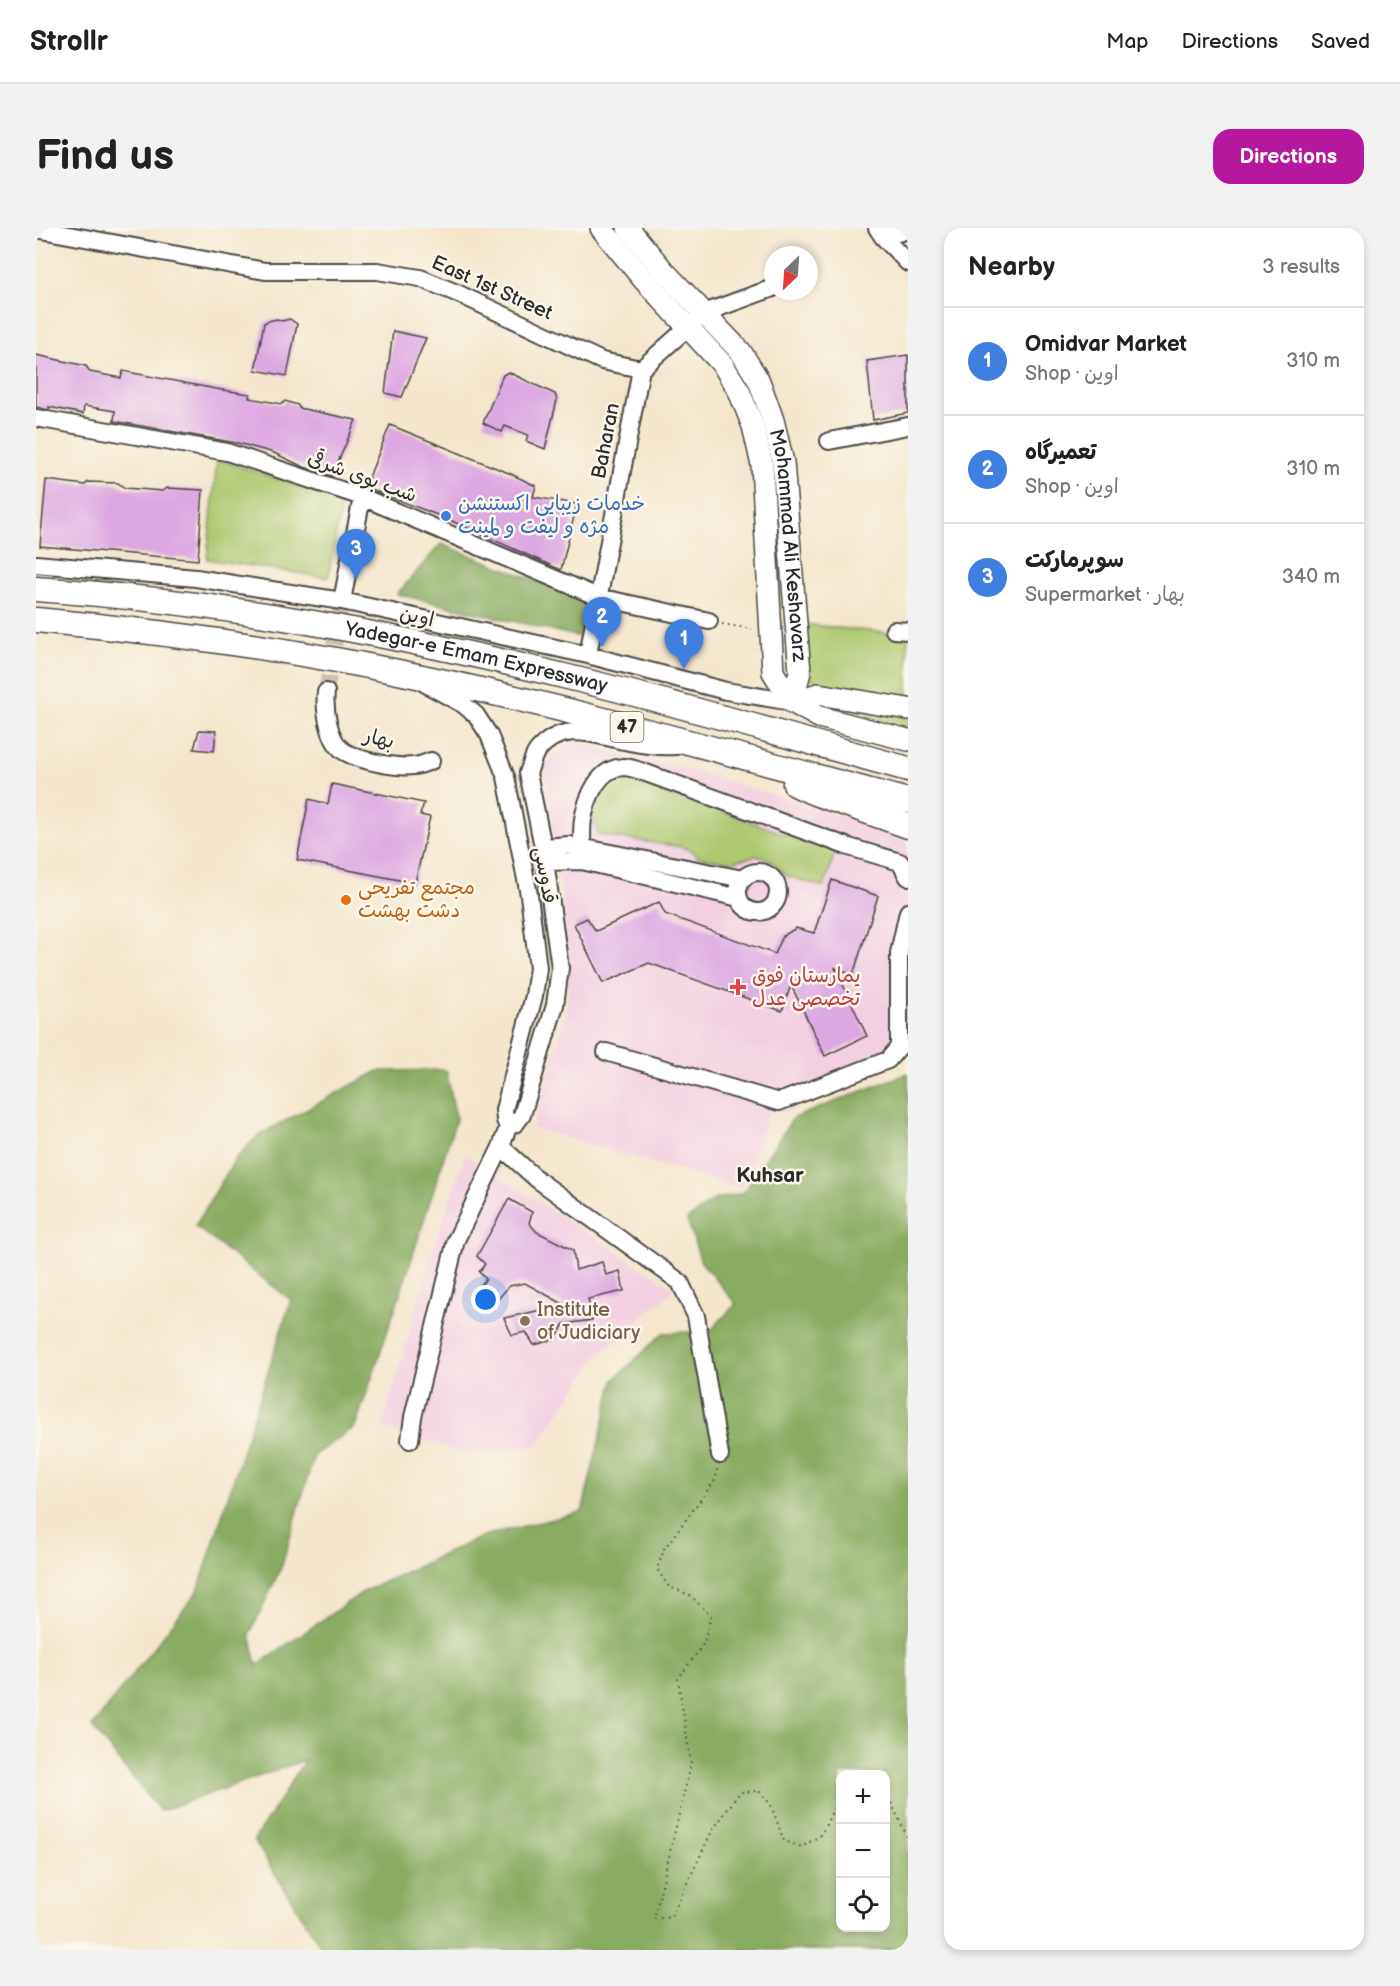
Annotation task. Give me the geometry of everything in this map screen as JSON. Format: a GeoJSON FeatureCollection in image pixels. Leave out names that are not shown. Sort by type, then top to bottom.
{"type":"FeatureCollection","features":[{"type":"Feature","properties":{"kind":"highway","name":"Yadegar-e Emam Expressway"},"geometry":{"type":"LineString","coordinates":[[36,589],[87,592],[200,605],[372,633],[577,679],[908,769]]}},
{"type":"Feature","properties":{"kind":"highway","name":"Yadegar-e Emam Expressway"},"geometry":{"type":"LineString","coordinates":[[36,620],[195,637],[405,673],[557,709],[908,801]]}},
{"type":"Feature","properties":{"kind":"highway"},"geometry":{"type":"LineString","coordinates":[[745,759],[812,792],[908,826]]}},
{"type":"Feature","properties":{"kind":"main road","name":"Mohammad Ali Keshavarz"},"geometry":{"type":"LineString","coordinates":[[601,228],[644,280],[696,321],[741,352],[759,381],[773,420],[783,462],[800,672],[792,702]]}},
{"type":"Feature","properties":{"kind":"main road","name":"Mohammad Ali Keshavarz"},"geometry":{"type":"LineString","coordinates":[[628,228],[662,269],[696,321],[739,391],[753,426],[762,465],[772,672],[792,702]]}},
{"type":"Feature","properties":{"kind":"main road","name":"اوین"},"geometry":{"type":"LineString","coordinates":[[792,702],[818,694],[908,709]]}},
{"type":"Feature","properties":{"kind":"main road","name":"اوین"},"geometry":{"type":"LineString","coordinates":[[792,702],[819,717],[908,740]]}},
{"type":"Feature","properties":{"kind":"street","name":"East 1st Street"},"geometry":{"type":"LineString","coordinates":[[36,229],[265,271],[377,271],[420,278],[602,361],[641,369]]}},
{"type":"Feature","properties":{"kind":"street"},"geometry":{"type":"LineString","coordinates":[[880,232],[908,230]]}},
{"type":"Feature","properties":{"kind":"street"},"geometry":{"type":"LineString","coordinates":[[880,232],[908,263]]}},
{"type":"Feature","properties":{"kind":"street"},"geometry":{"type":"LineString","coordinates":[[641,369],[696,321],[764,292]]}},
{"type":"Feature","properties":{"kind":"street","name":"Baharan"},"geometry":{"type":"LineString","coordinates":[[588,655],[641,369]]}},
{"type":"Feature","properties":{"kind":"street","name":"شب بوی شرقی"},"geometry":{"type":"LineString","coordinates":[[36,418],[227,452],[362,497],[598,597],[708,621]]}},
{"type":"Feature","properties":{"kind":"street"},"geometry":{"type":"LineString","coordinates":[[829,441],[908,426]]}},
{"type":"Feature","properties":{"kind":"street"},"geometry":{"type":"LineString","coordinates":[[342,601],[362,497]]}},
{"type":"Feature","properties":{"kind":"street","name":"اوین"},"geometry":{"type":"LineString","coordinates":[[36,564],[196,578],[342,601],[588,655],[726,691],[792,702]]}},
{"type":"Feature","properties":{"kind":"street","name":"قدوسی"},"geometry":{"type":"LineString","coordinates":[[405,673],[464,705],[476,715],[489,735],[506,777],[529,895],[538,968],[534,996],[504,1110],[508,1127]]}},
{"type":"Feature","properties":{"kind":"street","name":"بهار"},"geometry":{"type":"LineString","coordinates":[[326,692],[325,702],[331,734],[344,751],[384,765],[414,766],[431,761]]}},
{"type":"Feature","properties":{"kind":"street"},"geometry":{"type":"LineString","coordinates":[[410,1440],[413,1417],[456,1240],[501,1148],[508,1127],[522,1115],[555,1005],[560,968],[544,854],[528,772],[536,752],[557,735],[584,731],[630,743],[665,747],[695,745]]}},
{"type":"Feature","properties":{"kind":"street"},"geometry":{"type":"LineString","coordinates":[[583,854],[583,820],[598,778],[623,767],[646,773],[849,847],[900,862],[908,877]]}},
{"type":"Feature","properties":{"kind":"street"},"geometry":{"type":"LineString","coordinates":[[506,777],[528,772]]}},
{"type":"Feature","properties":{"kind":"street"},"geometry":{"type":"LineString","coordinates":[[544,854],[583,854],[743,879]]}},
{"type":"Feature","properties":{"kind":"street"},"geometry":{"type":"LineString","coordinates":[[583,854],[739,898]]}},
{"type":"Feature","properties":{"kind":"street"},"geometry":{"type":"LineString","coordinates":[[753,873],[766,874],[775,882],[777,895],[771,907],[759,912],[746,908],[739,898],[738,891],[743,879],[753,873]]}},
{"type":"Feature","properties":{"kind":"street"},"geometry":{"type":"LineString","coordinates":[[606,1052],[779,1102],[888,1060],[898,1047],[899,953],[908,912]]}},
{"type":"Feature","properties":{"kind":"street"},"geometry":{"type":"LineString","coordinates":[[501,1148],[538,1180],[680,1282],[696,1316],[720,1455]]}},
{"type":"Feature","properties":{"kind":"path"},"geometry":{"type":"LineString","coordinates":[[708,621],[770,633]]}},
{"type":"Feature","properties":{"kind":"path"},"geometry":{"type":"LineString","coordinates":[[720,1455],[716,1479],[664,1550],[657,1569],[669,1587],[690,1596],[711,1616],[704,1643],[678,1679],[691,1764],[654,1919],[671,1917],[712,1831],[740,1792],[759,1791],[771,1806],[784,1841],[802,1847],[821,1835],[836,1803]]}},
{"type":"Feature","properties":{"kind":"path"},"geometry":{"type":"LineString","coordinates":[[890,1802],[908,1838]]}},
{"type":"Feature","properties":{"kind":"shaded area","name":"یمارستان فوق تخصصی عدل"},"geometry":{"type":"Polygon","coordinates":[[[571,741],[685,769],[805,804],[908,840],[908,1052],[903,1050],[892,1066],[785,1112],[771,1108],[742,1189],[532,1128],[566,1013],[569,961],[544,766],[571,741]]]}},
{"type":"Feature","properties":{"kind":"shaded area","name":"Institute of Judiciary"},"geometry":{"type":"Polygon","coordinates":[[[465,1155],[675,1289],[601,1352],[537,1445],[464,1454],[382,1427],[430,1259],[465,1155]]]}},
{"type":"Feature","properties":{"kind":"green space"},"geometry":{"type":"Polygon","coordinates":[[[217,459],[342,500],[328,578],[207,559],[217,459]]]}},
{"type":"Feature","properties":{"kind":"green space"},"geometry":{"type":"Polygon","coordinates":[[[441,544],[589,601],[581,637],[397,594],[441,544]]]}},
{"type":"Feature","properties":{"kind":"green space"},"geometry":{"type":"Polygon","coordinates":[[[802,624],[908,635],[908,701],[824,686],[809,677],[802,624]]]}},
{"type":"Feature","properties":{"kind":"green space"},"geometry":{"type":"Polygon","coordinates":[[[818,701],[908,718],[908,732],[825,710],[817,705],[818,701]]]}},
{"type":"Feature","properties":{"kind":"green space"},"geometry":{"type":"Polygon","coordinates":[[[628,778],[835,852],[824,887],[787,876],[771,860],[756,856],[730,862],[698,857],[682,847],[598,835],[593,816],[608,782],[628,778]]]}},
{"type":"Feature","properties":{"kind":"green space"},"geometry":{"type":"Polygon","coordinates":[[[446,1070],[456,1119],[409,1267],[355,1427],[314,1455],[282,1565],[250,1634],[257,1665],[363,1592],[483,1536],[582,1512],[614,1380],[663,1333],[710,1331],[736,1304],[701,1262],[687,1220],[714,1200],[743,1193],[793,1118],[908,1073],[908,1950],[323,1950],[254,1840],[305,1760],[160,1811],[92,1727],[198,1591],[291,1300],[195,1226],[236,1158],[259,1135],[378,1071],[446,1070]]]}},
{"type":"Feature","properties":{"kind":"building"},"geometry":{"type":"Polygon","coordinates":[[[277,319],[282,321],[290,319],[297,324],[287,376],[255,370],[264,323],[277,319]]]}},
{"type":"Feature","properties":{"kind":"building"},"geometry":{"type":"Polygon","coordinates":[[[393,331],[426,338],[402,397],[385,393],[393,331]]]}},
{"type":"Feature","properties":{"kind":"building"},"geometry":{"type":"Polygon","coordinates":[[[36,355],[86,366],[90,372],[121,378],[123,371],[250,394],[249,398],[282,404],[285,401],[298,405],[299,408],[356,420],[332,476],[304,467],[274,453],[242,444],[114,421],[115,411],[84,406],[83,414],[49,407],[49,410],[36,407],[36,355]]]}},
{"type":"Feature","properties":{"kind":"building"},"geometry":{"type":"Polygon","coordinates":[[[908,355],[908,413],[873,420],[867,361],[908,355]]]}},
{"type":"Feature","properties":{"kind":"building"},"geometry":{"type":"Polygon","coordinates":[[[508,372],[555,394],[557,400],[545,449],[526,441],[528,435],[505,426],[502,432],[483,423],[503,375],[508,372]]]}},
{"type":"Feature","properties":{"kind":"building"},"geometry":{"type":"Polygon","coordinates":[[[390,425],[536,486],[533,497],[577,504],[561,570],[445,518],[365,487],[390,425]]]}},
{"type":"Feature","properties":{"kind":"building"},"geometry":{"type":"Polygon","coordinates":[[[46,480],[85,485],[88,482],[118,483],[125,488],[163,491],[167,488],[203,490],[198,560],[40,546],[46,480]]]}},
{"type":"Feature","properties":{"kind":"building"},"geometry":{"type":"Polygon","coordinates":[[[199,730],[216,731],[214,751],[194,749],[199,730]]]}},
{"type":"Feature","properties":{"kind":"building"},"geometry":{"type":"Polygon","coordinates":[[[332,784],[424,803],[420,815],[430,817],[415,883],[297,860],[309,799],[328,804],[332,784]]]}},
{"type":"Feature","properties":{"kind":"building"},"geometry":{"type":"Polygon","coordinates":[[[832,880],[878,896],[853,975],[835,968],[867,1036],[825,1056],[791,985],[782,1011],[649,963],[603,983],[574,924],[587,918],[596,931],[659,902],[665,914],[775,954],[783,936],[796,928],[814,933],[832,880]]]}},
{"type":"Feature","properties":{"kind":"building"},"geometry":{"type":"Polygon","coordinates":[[[509,1199],[532,1212],[529,1223],[537,1232],[573,1250],[576,1270],[602,1262],[606,1275],[620,1271],[624,1291],[588,1299],[592,1320],[564,1324],[555,1339],[534,1345],[526,1332],[512,1335],[504,1318],[565,1305],[525,1283],[509,1286],[488,1311],[478,1303],[477,1289],[486,1279],[479,1272],[485,1264],[477,1256],[509,1199]]]}},
{"type":"Feature","properties":{"kind":"tunnel"},"geometry":{"type":"LineString","coordinates":[[326,692],[342,601]]}},
{"type":"Feature","properties":{"kind":"place","name":"خدمات زیبایی اکستنشن مژه و لیفت و لمینت"},"geometry":{"type":"Point","coordinates":[446,516]}},
{"type":"Feature","properties":{"kind":"place","name":"سوپرمارکت"},"geometry":{"type":"Point","coordinates":[356,579]}},
{"type":"Feature","properties":{"kind":"place","name":"تعمیرگاه"},"geometry":{"type":"Point","coordinates":[602,647]}},
{"type":"Feature","properties":{"kind":"place","name":"Omidvar Market"},"geometry":{"type":"Point","coordinates":[684,669]}},
{"type":"Feature","properties":{"kind":"place","name":"مجتمع تفریحی دشت بهشت"},"geometry":{"type":"Point","coordinates":[346,900]}},
{"type":"Feature","properties":{"kind":"place","name":"یمارستان فوق تخصصی عدل"},"geometry":{"type":"Point","coordinates":[738,987]}},
{"type":"Feature","properties":{"kind":"place","name":"Institute of Judiciary"},"geometry":{"type":"Point","coordinates":[525,1321]}},
{"type":"Feature","properties":{"kind":"district","name":"Kuhsar"},"geometry":{"type":"Point","coordinates":[770,1175]}}]}
